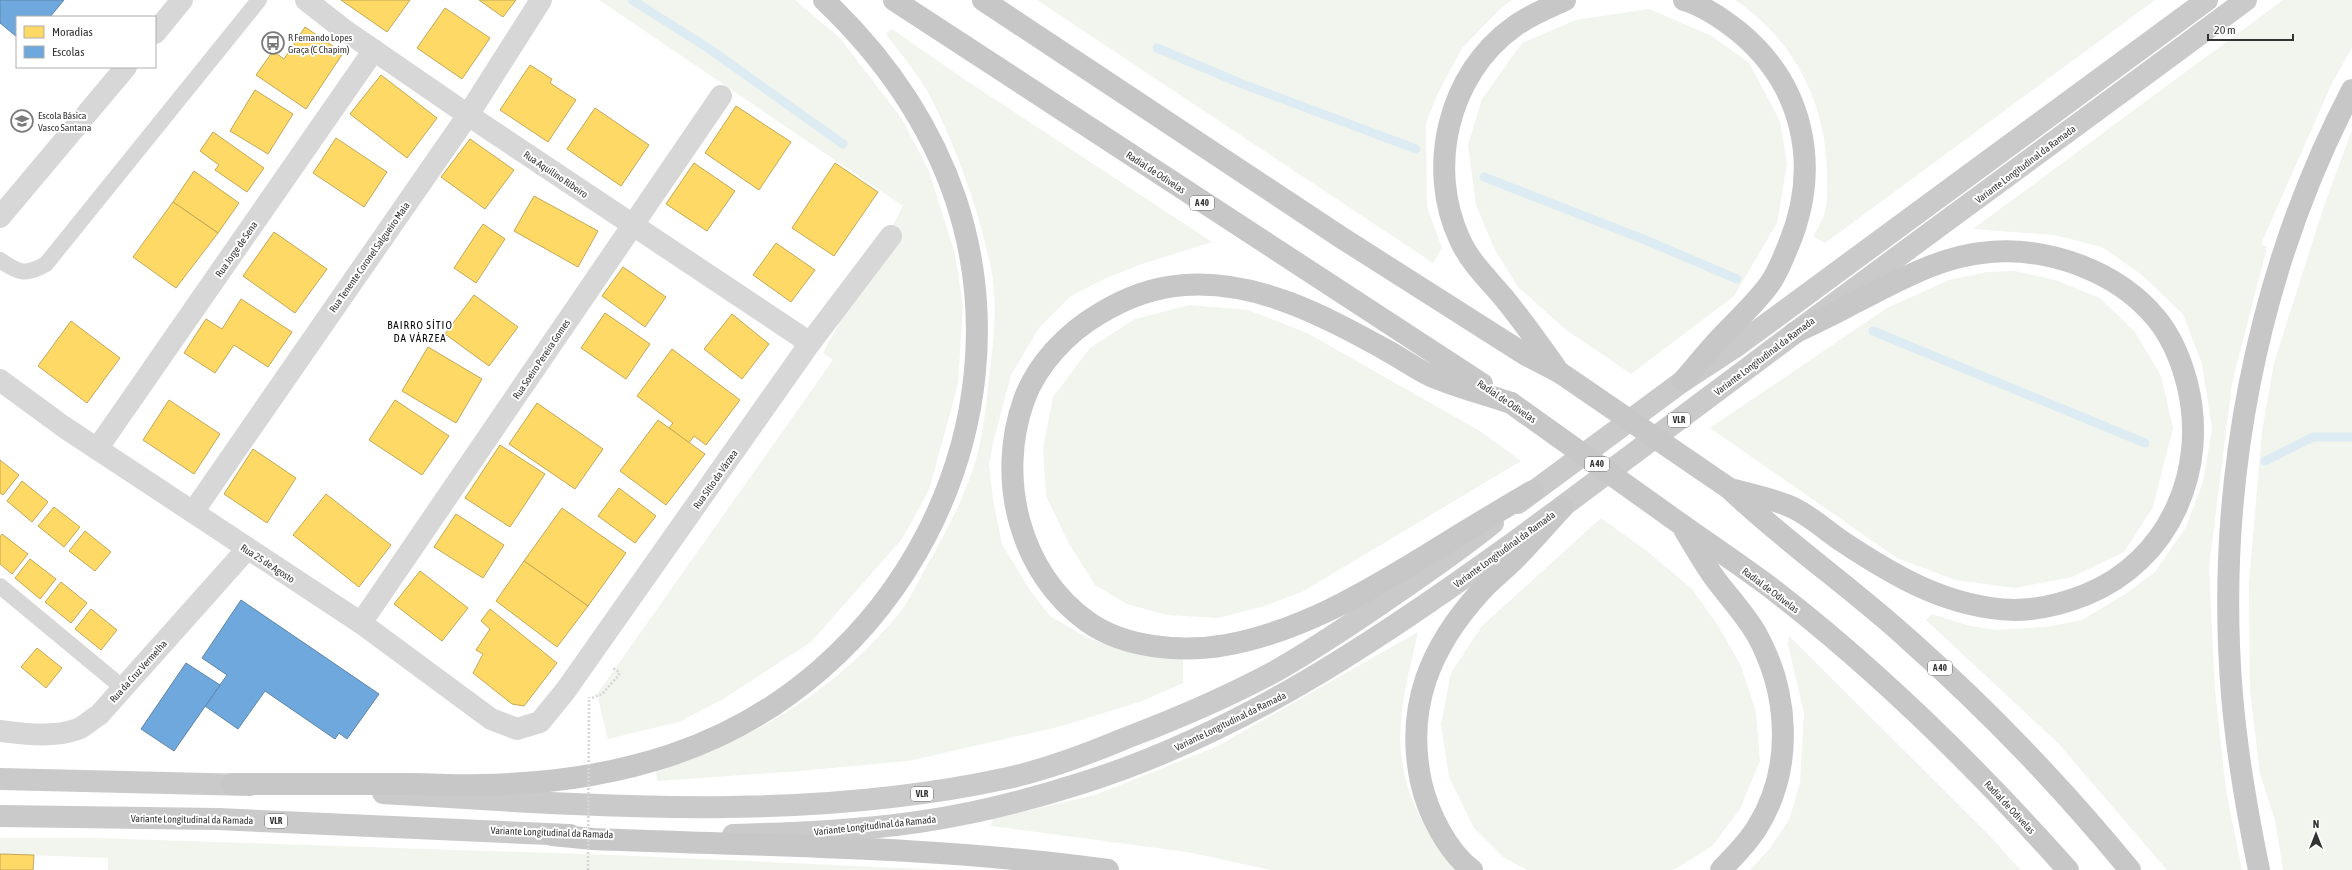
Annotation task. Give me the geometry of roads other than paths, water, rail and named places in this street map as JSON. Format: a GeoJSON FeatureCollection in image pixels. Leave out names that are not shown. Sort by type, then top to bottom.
{"type":"FeatureCollection","features":[{"type":"Feature","properties":{"kind":"highway"},"geometry":{"type":"LineString","coordinates":[[232,784],[478,785],[528,783],[616,770],[672,755],[720,736],[761,715],[809,680],[834,659],[870,622],[901,580],[940,510],[954,475],[965,435],[972,395],[976,353],[976,314],[967,246],[956,202],[942,165],[918,117],[895,80],[866,44],[824,0]]}},
{"type":"Feature","properties":{"kind":"highway","name":"Radial de Odivelas"},"geometry":{"type":"LineString","coordinates":[[894,0],[1511,403],[1775,591],[1906,702],[1976,770],[2068,870]]}},
{"type":"Feature","properties":{"kind":"highway","name":"A 40"},"geometry":{"type":"LineString","coordinates":[[983,0],[1342,238],[1526,354],[1559,372],[1730,489],[1771,527],[1897,629],[1962,688],[2045,773],[2130,870]]}},
{"type":"Feature","properties":{"kind":"highway"},"geometry":{"type":"LineString","coordinates":[[1559,372],[1522,321],[1479,270],[1460,240],[1450,213],[1445,182],[1444,150],[1448,127],[1457,99],[1473,70],[1492,47],[1514,27],[1539,11],[1565,0]]}},
{"type":"Feature","properties":{"kind":"highway"},"geometry":{"type":"LineString","coordinates":[[1683,381],[1724,334],[1751,308],[1772,281],[1796,229],[1804,197],[1806,166],[1803,133],[1794,106],[1783,81],[1765,57],[1719,16],[1684,0]]}},
{"type":"Feature","properties":{"kind":"highway"},"geometry":{"type":"LineString","coordinates":[[2259,870],[2239,760],[2232,694],[2229,589],[2231,529],[2236,472],[2255,361],[2283,254],[2322,152],[2352,90]]}},
{"type":"Feature","properties":{"kind":"highway"},"geometry":{"type":"LineString","coordinates":[[1730,489],[1791,506],[1869,560],[1928,591],[1956,602],[1986,608],[2016,610],[2043,608],[2072,600],[2100,589],[2126,572],[2161,535],[2178,506],[2187,479],[2194,444],[2191,404],[2182,366],[2170,339],[2155,317],[2134,296],[2111,279],[2079,265],[2050,256],[1990,252],[1962,256],[1930,265],[1794,333]]}},
{"type":"Feature","properties":{"kind":"highway"},"geometry":{"type":"LineString","coordinates":[[1511,403],[1430,375],[1338,324],[1292,303],[1254,291],[1218,285],[1184,285],[1152,290],[1118,302],[1087,321],[1063,340],[1040,370],[1025,398],[1016,430],[1012,465],[1014,501],[1022,533],[1039,568],[1060,598],[1089,622],[1119,638],[1161,647],[1198,649],[1226,645],[1255,638],[1295,624],[1341,604],[1381,583],[1533,491]]}},
{"type":"Feature","properties":{"kind":"highway"},"geometry":{"type":"LineString","coordinates":[[1472,870],[1448,843],[1433,817],[1423,792],[1416,759],[1415,726],[1420,695],[1434,658],[1453,628],[1481,592],[1514,560],[1563,506]]}},
{"type":"Feature","properties":{"kind":"highway"},"geometry":{"type":"LineString","coordinates":[[1682,524],[1706,566],[1738,606],[1756,633],[1772,668],[1780,697],[1784,727],[1778,778],[1770,803],[1758,827],[1740,850],[1721,870]]}},
{"type":"Feature","properties":{"kind":"highway"},"geometry":{"type":"LineString","coordinates":[[552,835],[593,839],[898,849],[989,856],[1108,870]]}},
{"type":"Feature","properties":{"kind":"main road"},"geometry":{"type":"LineString","coordinates":[[1683,381],[1738,345],[2207,0]]}},
{"type":"Feature","properties":{"kind":"main road","name":"Variante Longitudinal da Ramada"},"geometry":{"type":"LineString","coordinates":[[0,816],[289,822],[552,835],[732,835],[862,828],[920,822],[973,811],[1082,783],[1181,747],[1283,695],[1337,664],[1417,611],[1563,506],[1794,333],[2246,0]]}},
{"type":"Feature","properties":{"kind":"main road","name":"VLR"},"geometry":{"type":"LineString","coordinates":[[0,779],[232,784],[567,805],[729,808],[802,806],[880,799],[1010,777],[1081,756],[1147,730],[1218,700],[1275,671],[1334,635],[1451,557],[1533,491],[1683,381]]}},
{"type":"Feature","properties":{"kind":"street"},"geometry":{"type":"LineString","coordinates":[[156,32],[182,0]]}},
{"type":"Feature","properties":{"kind":"street","name":"Rua Aquilino Ribeiro"},"geometry":{"type":"LineString","coordinates":[[306,0],[374,50],[632,226],[810,343]]}},
{"type":"Feature","properties":{"kind":"street","name":"Rua Tenente Coronel Salgueiro Maia"},"geometry":{"type":"LineString","coordinates":[[192,512],[468,114],[541,0]]}},
{"type":"Feature","properties":{"kind":"street","name":"Rua Jorge de Sena"},"geometry":{"type":"LineString","coordinates":[[97,449],[374,50]]}},
{"type":"Feature","properties":{"kind":"street"},"geometry":{"type":"LineString","coordinates":[[0,217],[125,68]]}},
{"type":"Feature","properties":{"kind":"street","name":"Rua Soeiro Pereira Gomes"},"geometry":{"type":"LineString","coordinates":[[361,624],[721,96]]}},
{"type":"Feature","properties":{"kind":"street","name":"Rua Sítio da Várzea"},"geometry":{"type":"LineString","coordinates":[[540,722],[593,653],[810,343],[891,236]]}},
{"type":"Feature","properties":{"kind":"street","name":"Rua 25 de Agosto"},"geometry":{"type":"LineString","coordinates":[[0,380],[97,449],[361,624],[491,719],[517,729],[540,722]]}},
{"type":"Feature","properties":{"kind":"street","name":"Rua da Cruz Vermelha"},"geometry":{"type":"LineString","coordinates":[[0,732],[35,735],[62,733],[80,729],[99,715],[247,549]]}},
{"type":"Feature","properties":{"kind":"lane"},"geometry":{"type":"LineString","coordinates":[[0,260],[16,271],[31,272],[46,264],[259,0]]}},
{"type":"Feature","properties":{"kind":"lane"},"geometry":{"type":"LineString","coordinates":[[0,586],[122,688]]}},
{"type":"Feature","properties":{"kind":"waterway"},"geometry":{"type":"LineString","coordinates":[[632,0],[708,48],[843,144]]}},
{"type":"Feature","properties":{"kind":"waterway"},"geometry":{"type":"LineString","coordinates":[[1157,48],[1240,83],[1416,149]]}},
{"type":"Feature","properties":{"kind":"waterway"},"geometry":{"type":"LineString","coordinates":[[1484,177],[1643,239],[1737,279]]}},
{"type":"Feature","properties":{"kind":"waterway"},"geometry":{"type":"LineString","coordinates":[[1873,331],[2145,443]]}},
{"type":"Feature","properties":{"kind":"waterway"},"geometry":{"type":"LineString","coordinates":[[2265,461],[2313,437],[2352,437]]}},
{"type":"Feature","properties":{"kind":"place","name":"R Fernando Lopes Graça (C Chapim)"},"geometry":{"type":"Point","coordinates":[273,43]}},
{"type":"Feature","properties":{"kind":"place","name":"Escola Básica Vasco Santana"},"geometry":{"type":"Point","coordinates":[22,121]}},
{"type":"Feature","properties":{"kind":"district","name":"BAIRRO SÍTIO DA VÁRZEA"},"geometry":{"type":"Point","coordinates":[420,331]}}]}
